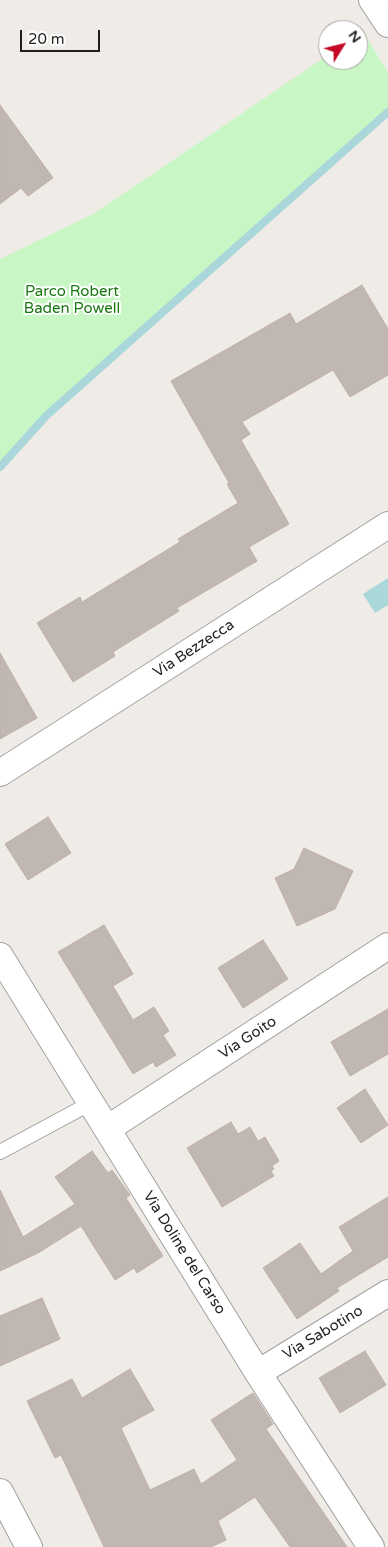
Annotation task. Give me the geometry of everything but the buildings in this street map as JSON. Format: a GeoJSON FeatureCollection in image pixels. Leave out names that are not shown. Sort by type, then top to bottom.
{"type":"FeatureCollection","features":[{"type":"Feature","properties":{"kind":"street","name":"Via Bezzecca"},"geometry":{"type":"LineString","coordinates":[[0,773],[388,526]]}},
{"type":"Feature","properties":{"kind":"street","name":"Via Goito"},"geometry":{"type":"LineString","coordinates":[[107,1129],[388,946]]}},
{"type":"Feature","properties":{"kind":"street","name":"Via Doline del Carso"},"geometry":{"type":"LineString","coordinates":[[0,956],[258,1373],[371,1547]]}},
{"type":"Feature","properties":{"kind":"street","name":"Via Sabotino"},"geometry":{"type":"LineString","coordinates":[[258,1373],[388,1293]]}},
{"type":"Feature","properties":{"kind":"street"},"geometry":{"type":"LineString","coordinates":[[0,1492],[29,1547]]}},
{"type":"Feature","properties":{"kind":"lane"},"geometry":{"type":"LineString","coordinates":[[0,1152],[91,1104]]}},
{"type":"Feature","properties":{"kind":"green space","name":"Parco Robert Baden Powell"},"geometry":{"type":"Polygon","coordinates":[[[368,39],[388,73],[388,112],[306,182],[46,416],[0,469],[0,259],[95,213],[318,62],[318,70],[368,70],[368,39]]]}},
{"type":"Feature","properties":{"kind":"water"},"geometry":{"type":"Polygon","coordinates":[[[388,578],[388,605],[375,613],[363,594],[388,578]]]}},
{"type":"Feature","properties":{"kind":"waterway"},"geometry":{"type":"LineString","coordinates":[[0,467],[46,416],[388,112]]}}]}
